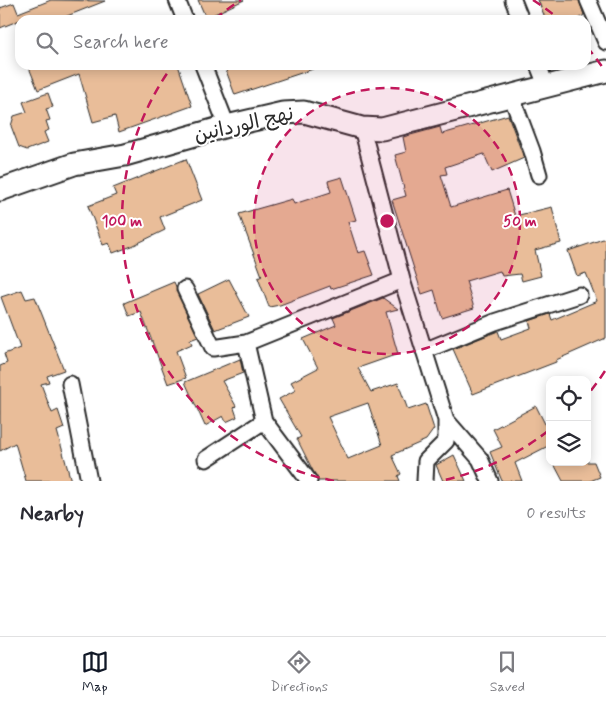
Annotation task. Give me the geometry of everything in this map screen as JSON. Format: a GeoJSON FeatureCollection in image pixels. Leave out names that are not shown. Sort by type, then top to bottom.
{"type":"FeatureCollection","features":[{"type":"Feature","properties":{"kind":"street"},"geometry":{"type":"LineString","coordinates":[[178,0],[183,15]]}},
{"type":"Feature","properties":{"kind":"street"},"geometry":{"type":"LineString","coordinates":[[513,0],[519,15]]}},
{"type":"Feature","properties":{"kind":"street"},"geometry":{"type":"LineString","coordinates":[[588,0],[606,42]]}},
{"type":"Feature","properties":{"kind":"street"},"geometry":{"type":"LineString","coordinates":[[205,70],[227,126]]}},
{"type":"Feature","properties":{"kind":"street"},"geometry":{"type":"LineString","coordinates":[[540,70],[546,85]]}},
{"type":"Feature","properties":{"kind":"street","name":"نهج الوردانين"},"geometry":{"type":"LineString","coordinates":[[0,190],[74,164],[125,155],[227,126],[283,113],[304,112],[362,128],[382,129],[606,71]]}},
{"type":"Feature","properties":{"kind":"street"},"geometry":{"type":"LineString","coordinates":[[511,95],[539,175]]}},
{"type":"Feature","properties":{"kind":"street"},"geometry":{"type":"LineString","coordinates":[[362,128],[402,280],[446,420],[446,441],[426,461],[425,481]]}},
{"type":"Feature","properties":{"kind":"street"},"geometry":{"type":"LineString","coordinates":[[184,289],[213,348],[246,343],[402,280]]}},
{"type":"Feature","properties":{"kind":"street"},"geometry":{"type":"LineString","coordinates":[[424,352],[495,322],[580,295]]}},
{"type":"Feature","properties":{"kind":"street"},"geometry":{"type":"LineString","coordinates":[[246,343],[264,421],[309,481]]}},
{"type":"Feature","properties":{"kind":"street"},"geometry":{"type":"LineString","coordinates":[[70,384],[89,481]]}},
{"type":"Feature","properties":{"kind":"street"},"geometry":{"type":"LineString","coordinates":[[446,420],[480,459],[490,481]]}},
{"type":"Feature","properties":{"kind":"street"},"geometry":{"type":"LineString","coordinates":[[206,459],[264,421]]}},
{"type":"Feature","properties":{"kind":"building"},"geometry":{"type":"Polygon","coordinates":[[[51,0],[105,1],[70,15],[15,15],[15,22],[0,28],[0,8],[14,3],[18,13],[51,0]]]}},
{"type":"Feature","properties":{"kind":"building"},"geometry":{"type":"Polygon","coordinates":[[[198,0],[244,0],[212,15],[205,15],[198,0]]]}},
{"type":"Feature","properties":{"kind":"building"},"geometry":{"type":"Polygon","coordinates":[[[538,0],[579,0],[584,15],[544,15],[538,0]]]}},
{"type":"Feature","properties":{"kind":"building"},"geometry":{"type":"Polygon","coordinates":[[[30,70],[180,70],[192,106],[119,132],[115,116],[93,122],[79,74],[38,90],[30,70]]]}},
{"type":"Feature","properties":{"kind":"building"},"geometry":{"type":"Polygon","coordinates":[[[226,70],[310,70],[235,95],[226,70]]]}},
{"type":"Feature","properties":{"kind":"building"},"geometry":{"type":"Polygon","coordinates":[[[48,93],[53,107],[46,109],[50,120],[46,121],[49,130],[44,132],[48,142],[27,150],[19,147],[11,126],[14,116],[27,112],[23,102],[48,93]]]}},
{"type":"Feature","properties":{"kind":"building"},"geometry":{"type":"Polygon","coordinates":[[[508,115],[524,158],[492,172],[484,154],[445,167],[447,174],[441,175],[451,207],[507,190],[515,216],[552,207],[561,243],[535,250],[541,276],[522,281],[520,274],[502,276],[500,271],[466,281],[474,308],[442,318],[434,290],[422,294],[392,200],[406,196],[395,155],[406,152],[403,137],[440,127],[442,134],[508,115]]]}},
{"type":"Feature","properties":{"kind":"building"},"geometry":{"type":"Polygon","coordinates":[[[186,159],[202,200],[160,217],[165,230],[132,246],[113,253],[109,243],[103,245],[88,206],[116,195],[113,188],[186,159]]]}},
{"type":"Feature","properties":{"kind":"building"},"geometry":{"type":"Polygon","coordinates":[[[342,177],[356,220],[348,222],[358,253],[365,251],[374,275],[331,289],[330,286],[280,305],[269,307],[258,278],[262,276],[239,214],[292,199],[294,204],[331,192],[328,181],[342,177]]]}},
{"type":"Feature","properties":{"kind":"building"},"geometry":{"type":"Polygon","coordinates":[[[606,238],[606,338],[556,360],[556,362],[473,394],[453,349],[498,331],[501,339],[531,328],[529,321],[550,314],[552,320],[597,301],[586,273],[577,276],[568,251],[606,238]]]}},
{"type":"Feature","properties":{"kind":"building"},"geometry":{"type":"Polygon","coordinates":[[[229,279],[249,317],[215,330],[198,294],[229,279]]]}},
{"type":"Feature","properties":{"kind":"building"},"geometry":{"type":"Polygon","coordinates":[[[174,282],[198,337],[190,340],[192,344],[176,351],[186,378],[168,384],[141,312],[129,316],[124,303],[174,282]]]}},
{"type":"Feature","properties":{"kind":"building"},"geometry":{"type":"Polygon","coordinates":[[[22,290],[26,299],[35,297],[64,370],[47,376],[49,382],[41,384],[52,413],[58,410],[64,428],[57,431],[71,481],[26,481],[15,443],[0,451],[0,366],[7,363],[4,354],[20,348],[1,297],[22,290]]]}},
{"type":"Feature","properties":{"kind":"building"},"geometry":{"type":"Polygon","coordinates":[[[383,298],[398,309],[386,312],[398,354],[358,368],[371,392],[398,383],[408,410],[426,404],[434,429],[426,440],[392,455],[401,474],[398,476],[400,481],[318,481],[297,439],[301,437],[279,399],[296,390],[291,382],[318,368],[303,339],[336,325],[333,318],[383,298]],[[368,403],[328,417],[348,459],[382,445],[368,403]]]}},
{"type":"Feature","properties":{"kind":"building"},"geometry":{"type":"Polygon","coordinates":[[[240,359],[243,373],[222,381],[236,406],[234,408],[237,417],[226,422],[223,416],[205,426],[185,382],[240,359]]]}},
{"type":"Feature","properties":{"kind":"building"},"geometry":{"type":"Polygon","coordinates":[[[536,406],[546,426],[546,447],[515,463],[522,481],[502,481],[490,452],[502,447],[493,429],[536,406]]]}},
{"type":"Feature","properties":{"kind":"building"},"geometry":{"type":"Polygon","coordinates":[[[454,455],[466,481],[443,481],[436,465],[454,455]]]}},
{"type":"Feature","properties":{"kind":"building"},"geometry":{"type":"Polygon","coordinates":[[[591,462],[594,462],[600,477],[590,481],[563,481],[555,466],[591,466],[591,462]]]}}]}
